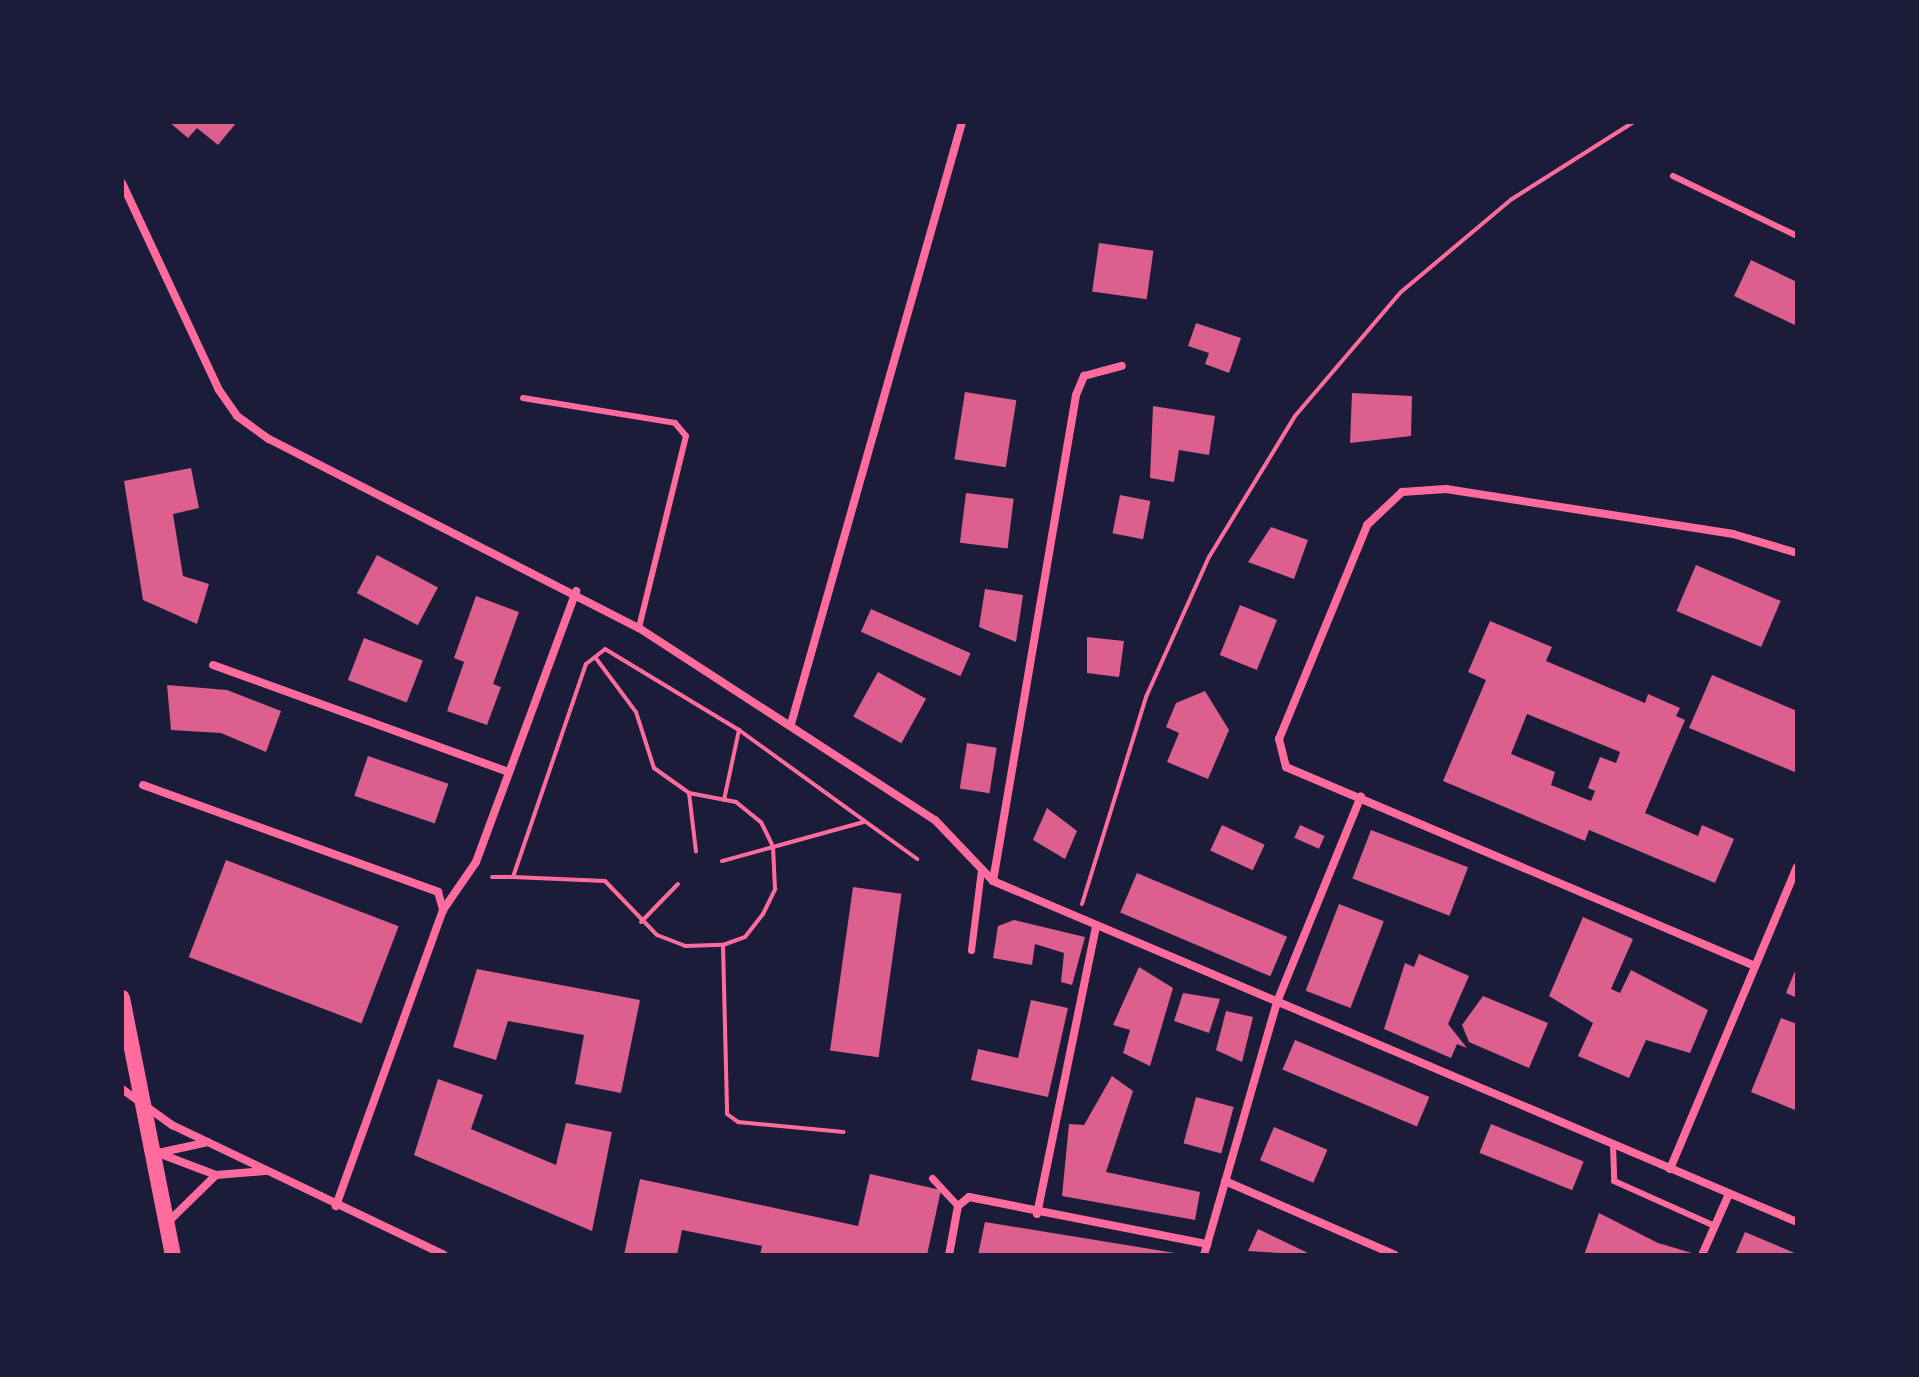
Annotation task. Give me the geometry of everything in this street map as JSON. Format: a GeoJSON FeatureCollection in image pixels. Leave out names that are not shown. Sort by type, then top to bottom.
{"type":"FeatureCollection","features":[{"type":"Feature","properties":{"kind":"main road"},"geometry":{"type":"LineString","coordinates":[[122,998],[125,1038],[149,1111],[158,1153],[173,1255]]}},
{"type":"Feature","properties":{"kind":"street"},"geometry":{"type":"LineString","coordinates":[[791,724],[962,122]]}},
{"type":"Feature","properties":{"kind":"street"},"geometry":{"type":"LineString","coordinates":[[122,183],[237,416],[269,439],[576,591],[639,628],[935,820],[993,881],[1797,1222]]}},
{"type":"Feature","properties":{"kind":"street"},"geometry":{"type":"LineString","coordinates":[[993,881],[1076,395],[1084,376],[1122,366]]}},
{"type":"Feature","properties":{"kind":"street"},"geometry":{"type":"LineString","coordinates":[[1755,966],[1361,796],[1286,767],[1279,739],[1367,525],[1402,492],[1461,492],[1733,534],[1797,553]]}},
{"type":"Feature","properties":{"kind":"street"},"geometry":{"type":"LineString","coordinates":[[336,1206],[443,910],[476,862],[576,591]]}},
{"type":"Feature","properties":{"kind":"street"},"geometry":{"type":"LineString","coordinates":[[213,665],[509,772]]}},
{"type":"Feature","properties":{"kind":"street"},"geometry":{"type":"LineString","coordinates":[[143,785],[438,892],[443,910]]}},
{"type":"Feature","properties":{"kind":"street"},"geometry":{"type":"LineString","coordinates":[[1204,1255],[1277,1002],[1361,796]]}},
{"type":"Feature","properties":{"kind":"street"},"geometry":{"type":"LineString","coordinates":[[1670,1169],[1797,867]]}},
{"type":"Feature","properties":{"kind":"street"},"geometry":{"type":"LineString","coordinates":[[971,950],[981,870]]}},
{"type":"Feature","properties":{"kind":"street"},"geometry":{"type":"LineString","coordinates":[[1037,1214],[1096,926]]}},
{"type":"Feature","properties":{"kind":"street"},"geometry":{"type":"LineString","coordinates":[[122,1089],[149,1111],[209,1142],[336,1206],[444,1255]]}},
{"type":"Feature","properties":{"kind":"street"},"geometry":{"type":"LineString","coordinates":[[158,1153],[209,1142]]}},
{"type":"Feature","properties":{"kind":"street"},"geometry":{"type":"LineString","coordinates":[[158,1153],[216,1175],[266,1171]]}},
{"type":"Feature","properties":{"kind":"street"},"geometry":{"type":"LineString","coordinates":[[167,1222],[216,1175]]}},
{"type":"Feature","properties":{"kind":"street"},"geometry":{"type":"LineString","coordinates":[[932,1178],[960,1203],[1207,1244]]}},
{"type":"Feature","properties":{"kind":"street"},"geometry":{"type":"LineString","coordinates":[[1225,1181],[1395,1255]]}},
{"type":"Feature","properties":{"kind":"street"},"geometry":{"type":"LineString","coordinates":[[1702,1255],[1729,1194]]}},
{"type":"Feature","properties":{"kind":"street"},"geometry":{"type":"LineString","coordinates":[[949,1255],[960,1203]]}},
{"type":"Feature","properties":{"kind":"lane"},"geometry":{"type":"LineString","coordinates":[[1673,176],[1797,236]]}},
{"type":"Feature","properties":{"kind":"lane"},"geometry":{"type":"LineString","coordinates":[[523,398],[675,423],[686,436],[639,628]]}},
{"type":"Feature","properties":{"kind":"lane"},"geometry":{"type":"LineString","coordinates":[[1613,1145],[1614,1181],[1715,1226]]}},
{"type":"Feature","properties":{"kind":"path"},"geometry":{"type":"LineString","coordinates":[[1078,917],[1146,697],[1209,557],[1295,416],[1401,292],[1512,199],[1634,122]]}},
{"type":"Feature","properties":{"kind":"path"},"geometry":{"type":"LineString","coordinates":[[513,877],[586,664],[605,649],[739,730],[917,859]]}},
{"type":"Feature","properties":{"kind":"path"},"geometry":{"type":"LineString","coordinates":[[492,877],[605,881],[641,922],[685,946],[723,945],[745,937],[763,914],[775,889],[773,847],[761,822],[724,800],[689,793],[654,768],[636,712],[595,657]]}},
{"type":"Feature","properties":{"kind":"path"},"geometry":{"type":"LineString","coordinates":[[724,800],[739,730]]}},
{"type":"Feature","properties":{"kind":"path"},"geometry":{"type":"LineString","coordinates":[[689,793],[696,852]]}},
{"type":"Feature","properties":{"kind":"path"},"geometry":{"type":"LineString","coordinates":[[722,861],[864,822]]}},
{"type":"Feature","properties":{"kind":"path"},"geometry":{"type":"LineString","coordinates":[[641,922],[678,884]]}},
{"type":"Feature","properties":{"kind":"path"},"geometry":{"type":"LineString","coordinates":[[723,945],[727,1114],[738,1122],[844,1132]]}},
{"type":"Feature","properties":{"kind":"building"},"geometry":{"type":"Polygon","coordinates":[[[169,122],[237,122],[218,145],[197,128],[188,138],[169,122]]]}},
{"type":"Feature","properties":{"kind":"building"},"geometry":{"type":"Polygon","coordinates":[[[1099,243],[1153,251],[1147,299],[1092,292],[1099,243]]]}},
{"type":"Feature","properties":{"kind":"building"},"geometry":{"type":"Polygon","coordinates":[[[1751,260],[1797,282],[1797,326],[1734,296],[1751,260]]]}},
{"type":"Feature","properties":{"kind":"building"},"geometry":{"type":"Polygon","coordinates":[[[1196,323],[1241,338],[1229,373],[1205,364],[1209,353],[1188,346],[1196,323]]]}},
{"type":"Feature","properties":{"kind":"building"},"geometry":{"type":"Polygon","coordinates":[[[965,392],[1016,400],[1006,467],[954,459],[965,392]]]}},
{"type":"Feature","properties":{"kind":"building"},"geometry":{"type":"Polygon","coordinates":[[[1352,393],[1412,396],[1411,436],[1350,443],[1352,393]]]}},
{"type":"Feature","properties":{"kind":"building"},"geometry":{"type":"Polygon","coordinates":[[[1153,406],[1215,416],[1209,455],[1179,450],[1174,482],[1150,478],[1153,406]]]}},
{"type":"Feature","properties":{"kind":"building"},"geometry":{"type":"Polygon","coordinates":[[[191,468],[199,508],[173,514],[183,576],[209,584],[197,624],[143,600],[124,481],[191,468]]]}},
{"type":"Feature","properties":{"kind":"building"},"geometry":{"type":"Polygon","coordinates":[[[966,493],[1014,499],[1008,548],[960,543],[966,493]]]}},
{"type":"Feature","properties":{"kind":"building"},"geometry":{"type":"Polygon","coordinates":[[[1120,495],[1150,501],[1143,539],[1113,533],[1120,495]]]}},
{"type":"Feature","properties":{"kind":"building"},"geometry":{"type":"Polygon","coordinates":[[[1271,527],[1308,540],[1294,579],[1248,562],[1271,527]]]}},
{"type":"Feature","properties":{"kind":"building"},"geometry":{"type":"Polygon","coordinates":[[[377,555],[438,587],[418,625],[357,593],[377,555]]]}},
{"type":"Feature","properties":{"kind":"building"},"geometry":{"type":"Polygon","coordinates":[[[1696,565],[1781,601],[1761,647],[1676,611],[1696,565]]]}},
{"type":"Feature","properties":{"kind":"building"},"geometry":{"type":"Polygon","coordinates":[[[985,589],[1023,595],[1016,642],[979,627],[985,589]]]}},
{"type":"Feature","properties":{"kind":"building"},"geometry":{"type":"Polygon","coordinates":[[[476,596],[519,612],[493,684],[501,687],[487,725],[447,711],[464,662],[454,658],[476,596]]]}},
{"type":"Feature","properties":{"kind":"building"},"geometry":{"type":"Polygon","coordinates":[[[1240,605],[1277,620],[1257,670],[1220,655],[1240,605]]]}},
{"type":"Feature","properties":{"kind":"building"},"geometry":{"type":"Polygon","coordinates":[[[871,609],[971,653],[960,676],[861,632],[871,609]]]}},
{"type":"Feature","properties":{"kind":"building"},"geometry":{"type":"Polygon","coordinates":[[[1490,621],[1552,647],[1546,661],[1645,703],[1648,694],[1680,708],[1676,716],[1685,720],[1645,813],[1698,836],[1702,825],[1734,839],[1715,883],[1589,830],[1585,841],[1443,781],[1486,680],[1468,672],[1490,621]],[[1527,714],[1511,754],[1555,772],[1551,785],[1591,801],[1595,791],[1588,788],[1600,757],[1616,763],[1620,752],[1527,714]]]}},
{"type":"Feature","properties":{"kind":"building"},"geometry":{"type":"Polygon","coordinates":[[[1087,637],[1124,641],[1119,677],[1087,673],[1087,637]]]}},
{"type":"Feature","properties":{"kind":"building"},"geometry":{"type":"Polygon","coordinates":[[[364,638],[423,661],[407,703],[348,680],[364,638]]]}},
{"type":"Feature","properties":{"kind":"building"},"geometry":{"type":"Polygon","coordinates":[[[878,672],[926,699],[901,743],[853,717],[878,672]]]}},
{"type":"Feature","properties":{"kind":"building"},"geometry":{"type":"Polygon","coordinates":[[[1712,675],[1797,711],[1797,773],[1689,728],[1712,675]]]}},
{"type":"Feature","properties":{"kind":"building"},"geometry":{"type":"Polygon","coordinates":[[[167,685],[227,690],[281,711],[266,752],[221,733],[171,730],[167,685]]]}},
{"type":"Feature","properties":{"kind":"building"},"geometry":{"type":"Polygon","coordinates":[[[1205,691],[1229,730],[1208,779],[1167,762],[1179,733],[1166,727],[1176,703],[1205,691]]]}},
{"type":"Feature","properties":{"kind":"building"},"geometry":{"type":"Polygon","coordinates":[[[967,743],[997,748],[989,793],[960,788],[967,743]]]}},
{"type":"Feature","properties":{"kind":"building"},"geometry":{"type":"Polygon","coordinates":[[[368,756],[448,784],[435,823],[354,796],[368,756]]]}},
{"type":"Feature","properties":{"kind":"building"},"geometry":{"type":"Polygon","coordinates":[[[1047,808],[1077,831],[1065,859],[1033,840],[1047,808]]]}},
{"type":"Feature","properties":{"kind":"building"},"geometry":{"type":"Polygon","coordinates":[[[1222,825],[1265,845],[1253,870],[1210,850],[1222,825]]]}},
{"type":"Feature","properties":{"kind":"building"},"geometry":{"type":"Polygon","coordinates":[[[1300,825],[1325,836],[1319,849],[1294,838],[1300,825]]]}},
{"type":"Feature","properties":{"kind":"building"},"geometry":{"type":"Polygon","coordinates":[[[1371,830],[1468,867],[1449,916],[1352,879],[1371,830]]]}},
{"type":"Feature","properties":{"kind":"building"},"geometry":{"type":"Polygon","coordinates":[[[226,860],[399,926],[361,1023],[189,957],[226,860]]]}},
{"type":"Feature","properties":{"kind":"building"},"geometry":{"type":"Polygon","coordinates":[[[1137,873],[1287,937],[1270,976],[1120,913],[1137,873]]]}},
{"type":"Feature","properties":{"kind":"building"},"geometry":{"type":"Polygon","coordinates":[[[853,887],[902,894],[879,1057],[830,1050],[853,887]]]}},
{"type":"Feature","properties":{"kind":"building"},"geometry":{"type":"Polygon","coordinates":[[[1339,904],[1384,921],[1350,1008],[1306,991],[1339,904]]]}},
{"type":"Feature","properties":{"kind":"building"},"geometry":{"type":"Polygon","coordinates":[[[1583,917],[1633,939],[1611,989],[1620,993],[1631,970],[1708,1010],[1690,1053],[1646,1040],[1629,1078],[1578,1056],[1593,1023],[1549,996],[1583,917]]]}},
{"type":"Feature","properties":{"kind":"building"},"geometry":{"type":"Polygon","coordinates":[[[1014,920],[1085,937],[1072,985],[1061,982],[1064,953],[1035,944],[1032,965],[993,958],[998,926],[1014,920]]]}},
{"type":"Feature","properties":{"kind":"building"},"geometry":{"type":"Polygon","coordinates":[[[1419,954],[1469,976],[1448,1024],[1467,1048],[1457,1044],[1451,1058],[1384,1029],[1405,963],[1414,967],[1419,954]]]}},
{"type":"Feature","properties":{"kind":"building"},"geometry":{"type":"Polygon","coordinates":[[[1797,966],[1797,998],[1786,993],[1797,966]]]}},
{"type":"Feature","properties":{"kind":"building"},"geometry":{"type":"Polygon","coordinates":[[[1139,967],[1173,988],[1150,1066],[1123,1053],[1130,1030],[1113,1025],[1139,967]]]}},
{"type":"Feature","properties":{"kind":"building"},"geometry":{"type":"Polygon","coordinates":[[[477,969],[640,1000],[621,1093],[575,1084],[584,1035],[508,1021],[496,1060],[453,1047],[477,969]]]}},
{"type":"Feature","properties":{"kind":"building"},"geometry":{"type":"Polygon","coordinates":[[[1183,993],[1220,999],[1209,1033],[1174,1021],[1183,993]]]}},
{"type":"Feature","properties":{"kind":"building"},"geometry":{"type":"Polygon","coordinates":[[[1483,996],[1548,1023],[1529,1068],[1469,1042],[1462,1025],[1483,996]]]}},
{"type":"Feature","properties":{"kind":"building"},"geometry":{"type":"Polygon","coordinates":[[[1031,1000],[1068,1008],[1048,1097],[971,1080],[978,1049],[1018,1058],[1031,1000]]]}},
{"type":"Feature","properties":{"kind":"building"},"geometry":{"type":"Polygon","coordinates":[[[1226,1011],[1253,1017],[1242,1062],[1216,1050],[1226,1011]]]}},
{"type":"Feature","properties":{"kind":"building"},"geometry":{"type":"Polygon","coordinates":[[[1781,1018],[1797,1024],[1795,1110],[1751,1092],[1781,1018]]]}},
{"type":"Feature","properties":{"kind":"building"},"geometry":{"type":"Polygon","coordinates":[[[1295,1040],[1429,1097],[1417,1127],[1282,1069],[1295,1040]]]}},
{"type":"Feature","properties":{"kind":"building"},"geometry":{"type":"Polygon","coordinates":[[[1112,1076],[1133,1091],[1106,1172],[1200,1192],[1195,1220],[1062,1196],[1069,1124],[1084,1125],[1112,1076]]]}},
{"type":"Feature","properties":{"kind":"building"},"geometry":{"type":"Polygon","coordinates":[[[438,1079],[483,1095],[471,1129],[556,1165],[566,1123],[612,1132],[592,1231],[414,1155],[438,1079]]]}},
{"type":"Feature","properties":{"kind":"building"},"geometry":{"type":"Polygon","coordinates":[[[1196,1097],[1234,1107],[1221,1153],[1184,1143],[1196,1097]]]}},
{"type":"Feature","properties":{"kind":"building"},"geometry":{"type":"Polygon","coordinates":[[[1491,1124],[1584,1161],[1572,1190],[1479,1153],[1491,1124]]]}},
{"type":"Feature","properties":{"kind":"building"},"geometry":{"type":"Polygon","coordinates":[[[1274,1127],[1327,1150],[1313,1183],[1260,1160],[1274,1127]]]}},
{"type":"Feature","properties":{"kind":"building"},"geometry":{"type":"Polygon","coordinates":[[[870,1174],[941,1190],[927,1255],[760,1255],[762,1246],[682,1230],[677,1255],[624,1255],[640,1179],[858,1226],[870,1174]]]}},
{"type":"Feature","properties":{"kind":"building"},"geometry":{"type":"Polygon","coordinates":[[[1599,1213],[1658,1243],[1699,1255],[1584,1255],[1599,1213]]]}},
{"type":"Feature","properties":{"kind":"building"},"geometry":{"type":"Polygon","coordinates":[[[985,1222],[1175,1253],[1175,1255],[978,1255],[985,1222]]]}},
{"type":"Feature","properties":{"kind":"building"},"geometry":{"type":"Polygon","coordinates":[[[1258,1229],[1312,1255],[1248,1251],[1258,1229]]]}},
{"type":"Feature","properties":{"kind":"building"},"geometry":{"type":"Polygon","coordinates":[[[1745,1232],[1797,1254],[1797,1255],[1735,1255],[1745,1232]]]}}]}
